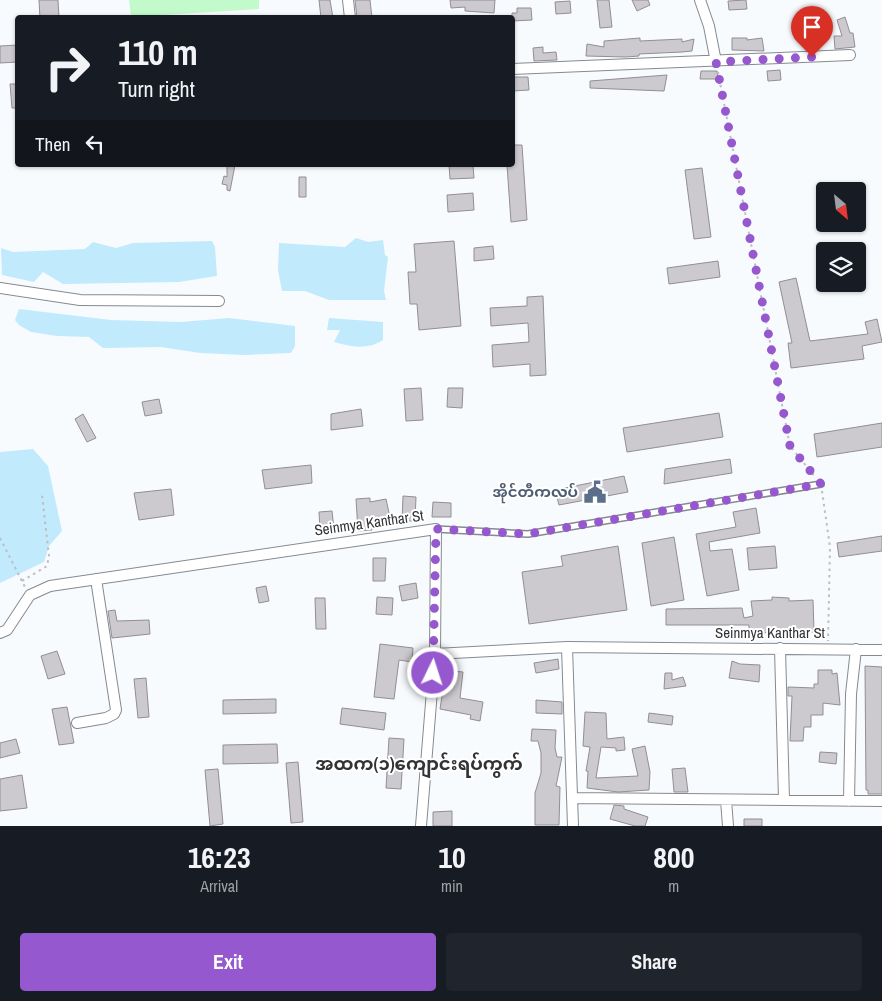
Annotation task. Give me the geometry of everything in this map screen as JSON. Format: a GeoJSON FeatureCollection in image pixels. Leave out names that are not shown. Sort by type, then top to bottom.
{"type":"FeatureCollection","features":[{"type":"Feature","properties":{"kind":"street"},"geometry":{"type":"LineString","coordinates":[[348,0],[350,15]]}},
{"type":"Feature","properties":{"kind":"street"},"geometry":{"type":"LineString","coordinates":[[700,0],[709,26],[716,62]]}},
{"type":"Feature","properties":{"kind":"street"},"geometry":{"type":"LineString","coordinates":[[515,69],[716,62],[850,54]]}},
{"type":"Feature","properties":{"kind":"street"},"geometry":{"type":"LineString","coordinates":[[0,288],[80,300],[219,301]]}},
{"type":"Feature","properties":{"kind":"street","name":"Seinmya Kanthar St"},"geometry":{"type":"LineString","coordinates":[[30,596],[50,586],[436,529],[435,654],[567,647],[882,650]]}},
{"type":"Feature","properties":{"kind":"street"},"geometry":{"type":"LineString","coordinates":[[77,723],[106,718],[114,714],[116,710],[96,579]]}},
{"type":"Feature","properties":{"kind":"street"},"geometry":{"type":"LineString","coordinates":[[0,633],[7,630],[30,596]]}},
{"type":"Feature","properties":{"kind":"street"},"geometry":{"type":"LineString","coordinates":[[567,647],[573,826]]}},
{"type":"Feature","properties":{"kind":"street"},"geometry":{"type":"LineString","coordinates":[[780,648],[784,800]]}},
{"type":"Feature","properties":{"kind":"street"},"geometry":{"type":"LineString","coordinates":[[849,801],[851,694],[856,649]]}},
{"type":"Feature","properties":{"kind":"street"},"geometry":{"type":"LineString","coordinates":[[421,826],[435,654]]}},
{"type":"Feature","properties":{"kind":"street"},"geometry":{"type":"LineString","coordinates":[[572,798],[882,801]]}},
{"type":"Feature","properties":{"kind":"street"},"geometry":{"type":"LineString","coordinates":[[726,800],[728,826]]}},
{"type":"Feature","properties":{"kind":"lane"},"geometry":{"type":"LineString","coordinates":[[436,529],[528,534],[821,484]]}},
{"type":"Feature","properties":{"kind":"path"},"geometry":{"type":"LineString","coordinates":[[716,62],[790,446],[821,484],[830,547],[828,649]]}},
{"type":"Feature","properties":{"kind":"path"},"geometry":{"type":"LineString","coordinates":[[22,581],[47,566],[49,556],[42,495]]}},
{"type":"Feature","properties":{"kind":"path"},"geometry":{"type":"LineString","coordinates":[[0,538],[30,596]]}},
{"type":"Feature","properties":{"kind":"green space"},"geometry":{"type":"Polygon","coordinates":[[[129,0],[259,0],[259,9],[163,15],[131,15],[129,0]]]}},
{"type":"Feature","properties":{"kind":"water"},"geometry":{"type":"Polygon","coordinates":[[[356,238],[368,242],[383,240],[385,255],[388,257],[384,291],[386,300],[329,300],[305,291],[282,291],[278,270],[279,243],[345,247],[356,238]]]}},
{"type":"Feature","properties":{"kind":"water"},"geometry":{"type":"Polygon","coordinates":[[[212,241],[215,247],[217,276],[179,282],[63,284],[43,272],[34,282],[2,275],[1,248],[13,252],[85,249],[93,242],[116,248],[133,243],[212,241]]]}},
{"type":"Feature","properties":{"kind":"water"},"geometry":{"type":"Polygon","coordinates":[[[19,309],[111,320],[181,322],[229,318],[295,326],[295,346],[291,353],[245,355],[200,353],[161,347],[103,348],[89,337],[57,336],[31,332],[19,325],[15,320],[19,309]]]}},
{"type":"Feature","properties":{"kind":"water"},"geometry":{"type":"Polygon","coordinates":[[[329,318],[383,322],[383,340],[359,347],[334,342],[340,330],[327,330],[329,318]]]}},
{"type":"Feature","properties":{"kind":"water"},"geometry":{"type":"Polygon","coordinates":[[[33,449],[48,466],[62,531],[49,546],[44,562],[0,583],[0,452],[33,449]]]}},
{"type":"Feature","properties":{"kind":"building"},"geometry":{"type":"Polygon","coordinates":[[[39,0],[58,0],[59,15],[40,15],[39,0]]]}},
{"type":"Feature","properties":{"kind":"building"},"geometry":{"type":"Polygon","coordinates":[[[319,0],[330,0],[332,15],[321,15],[319,0]]]}},
{"type":"Feature","properties":{"kind":"building"},"geometry":{"type":"Polygon","coordinates":[[[355,0],[370,0],[372,15],[357,15],[355,0]]]}},
{"type":"Feature","properties":{"kind":"building"},"geometry":{"type":"Polygon","coordinates":[[[450,0],[495,0],[494,13],[465,11],[465,7],[451,8],[450,0]]]}},
{"type":"Feature","properties":{"kind":"building"},"geometry":{"type":"Polygon","coordinates":[[[597,0],[609,0],[612,27],[600,28],[597,0]]]}},
{"type":"Feature","properties":{"kind":"building"},"geometry":{"type":"Polygon","coordinates":[[[632,0],[648,0],[650,5],[637,11],[632,0]]]}},
{"type":"Feature","properties":{"kind":"building"},"geometry":{"type":"Polygon","coordinates":[[[746,0],[747,9],[729,10],[728,1],[746,0]]]}},
{"type":"Feature","properties":{"kind":"building"},"geometry":{"type":"Polygon","coordinates":[[[570,1],[571,13],[556,14],[555,2],[570,1]]]}},
{"type":"Feature","properties":{"kind":"building"},"geometry":{"type":"Polygon","coordinates":[[[517,8],[531,8],[532,20],[515,21],[515,15],[512,15],[512,13],[517,13],[517,8]]]}},
{"type":"Feature","properties":{"kind":"building"},"geometry":{"type":"Polygon","coordinates":[[[845,17],[850,33],[853,33],[855,47],[835,49],[834,36],[842,36],[837,20],[845,17]]]}},
{"type":"Feature","properties":{"kind":"building"},"geometry":{"type":"Polygon","coordinates":[[[640,38],[640,41],[682,39],[682,42],[694,39],[692,51],[639,54],[639,56],[626,57],[586,56],[587,44],[604,47],[604,41],[640,38]]]}},
{"type":"Feature","properties":{"kind":"building"},"geometry":{"type":"Polygon","coordinates":[[[732,38],[747,38],[747,40],[762,38],[764,51],[732,50],[732,38]]]}},
{"type":"Feature","properties":{"kind":"building"},"geometry":{"type":"Polygon","coordinates":[[[15,45],[15,62],[0,63],[0,46],[15,45]]]}},
{"type":"Feature","properties":{"kind":"building"},"geometry":{"type":"Polygon","coordinates":[[[543,47],[543,53],[556,52],[557,60],[534,61],[533,48],[543,47]]]}},
{"type":"Feature","properties":{"kind":"building"},"geometry":{"type":"Polygon","coordinates":[[[780,70],[781,80],[768,81],[767,71],[780,70]]]}},
{"type":"Feature","properties":{"kind":"building"},"geometry":{"type":"Polygon","coordinates":[[[701,71],[717,71],[718,79],[700,79],[701,71]]]}},
{"type":"Feature","properties":{"kind":"building"},"geometry":{"type":"Polygon","coordinates":[[[667,75],[664,91],[590,88],[590,81],[667,75]]]}},
{"type":"Feature","properties":{"kind":"building"},"geometry":{"type":"Polygon","coordinates":[[[515,77],[528,77],[529,90],[515,91],[515,77]]]}},
{"type":"Feature","properties":{"kind":"building"},"geometry":{"type":"Polygon","coordinates":[[[10,84],[15,84],[15,108],[12,108],[10,84]]]}},
{"type":"Feature","properties":{"kind":"building"},"geometry":{"type":"Polygon","coordinates":[[[515,145],[522,145],[527,220],[511,222],[507,167],[515,167],[515,145]]]}},
{"type":"Feature","properties":{"kind":"building"},"geometry":{"type":"Polygon","coordinates":[[[227,167],[235,167],[230,191],[227,190],[227,185],[222,184],[224,176],[227,177],[227,167]]]}},
{"type":"Feature","properties":{"kind":"building"},"geometry":{"type":"Polygon","coordinates":[[[449,167],[473,167],[474,178],[450,179],[449,167]]]}},
{"type":"Feature","properties":{"kind":"building"},"geometry":{"type":"Polygon","coordinates":[[[702,168],[711,237],[694,239],[685,170],[702,168]]]}},
{"type":"Feature","properties":{"kind":"building"},"geometry":{"type":"Polygon","coordinates":[[[299,177],[306,177],[306,197],[299,197],[299,177]]]}},
{"type":"Feature","properties":{"kind":"building"},"geometry":{"type":"Polygon","coordinates":[[[473,193],[474,210],[448,212],[447,195],[473,193]]]}},
{"type":"Feature","properties":{"kind":"building"},"geometry":{"type":"Polygon","coordinates":[[[454,241],[461,326],[419,330],[417,304],[410,304],[408,272],[416,272],[414,244],[454,241]]]}},
{"type":"Feature","properties":{"kind":"building"},"geometry":{"type":"Polygon","coordinates":[[[493,246],[494,259],[474,261],[474,248],[493,246]]]}},
{"type":"Feature","properties":{"kind":"building"},"geometry":{"type":"Polygon","coordinates":[[[718,261],[720,277],[669,284],[667,268],[718,261]]]}},
{"type":"Feature","properties":{"kind":"building"},"geometry":{"type":"Polygon","coordinates":[[[796,278],[810,341],[868,334],[865,322],[877,319],[882,342],[862,346],[864,359],[791,368],[788,343],[792,343],[779,282],[796,278]]]}},
{"type":"Feature","properties":{"kind":"building"},"geometry":{"type":"Polygon","coordinates":[[[543,296],[546,375],[530,376],[530,364],[493,367],[492,345],[529,342],[528,323],[491,326],[490,308],[527,306],[527,297],[543,296]]]}},
{"type":"Feature","properties":{"kind":"building"},"geometry":{"type":"Polygon","coordinates":[[[421,388],[423,420],[406,421],[404,389],[421,388]]]}},
{"type":"Feature","properties":{"kind":"building"},"geometry":{"type":"Polygon","coordinates":[[[448,388],[463,388],[462,408],[447,407],[448,388]]]}},
{"type":"Feature","properties":{"kind":"building"},"geometry":{"type":"Polygon","coordinates":[[[159,399],[162,413],[145,416],[142,402],[159,399]]]}},
{"type":"Feature","properties":{"kind":"building"},"geometry":{"type":"Polygon","coordinates":[[[361,409],[363,426],[331,430],[331,414],[361,409]]]}},
{"type":"Feature","properties":{"kind":"building"},"geometry":{"type":"Polygon","coordinates":[[[719,413],[723,437],[627,452],[623,428],[719,413]]]}},
{"type":"Feature","properties":{"kind":"building"},"geometry":{"type":"Polygon","coordinates":[[[83,414],[96,438],[87,442],[75,419],[83,414]]]}},
{"type":"Feature","properties":{"kind":"building"},"geometry":{"type":"Polygon","coordinates":[[[882,423],[882,447],[817,457],[814,434],[882,423]]]}},
{"type":"Feature","properties":{"kind":"building"},"geometry":{"type":"Polygon","coordinates":[[[730,459],[732,473],[664,484],[665,469],[730,459]]]}},
{"type":"Feature","properties":{"kind":"building"},"geometry":{"type":"Polygon","coordinates":[[[311,465],[312,483],[265,489],[262,470],[311,465]]]}},
{"type":"Feature","properties":{"kind":"building"},"geometry":{"type":"Polygon","coordinates":[[[624,476],[628,492],[559,505],[555,490],[624,476]]]}},
{"type":"Feature","properties":{"kind":"building"},"geometry":{"type":"Polygon","coordinates":[[[171,489],[174,515],[139,520],[134,493],[171,489]]]}},
{"type":"Feature","properties":{"kind":"building"},"geometry":{"type":"Polygon","coordinates":[[[403,496],[416,497],[415,521],[402,521],[403,496]]]}},
{"type":"Feature","properties":{"kind":"building"},"geometry":{"type":"Polygon","coordinates":[[[370,498],[370,502],[386,499],[391,522],[372,526],[372,530],[358,531],[356,499],[370,498]]]}},
{"type":"Feature","properties":{"kind":"building"},"geometry":{"type":"Polygon","coordinates":[[[433,502],[451,503],[451,517],[432,517],[433,502]]]}},
{"type":"Feature","properties":{"kind":"building"},"geometry":{"type":"Polygon","coordinates":[[[756,508],[760,533],[709,542],[710,551],[732,549],[739,590],[707,596],[696,534],[736,527],[733,512],[756,508]]]}},
{"type":"Feature","properties":{"kind":"building"},"geometry":{"type":"Polygon","coordinates":[[[332,511],[334,529],[320,530],[319,512],[332,511]]]}},
{"type":"Feature","properties":{"kind":"building"},"geometry":{"type":"Polygon","coordinates":[[[882,536],[882,551],[839,557],[837,543],[882,536]]]}},
{"type":"Feature","properties":{"kind":"building"},"geometry":{"type":"Polygon","coordinates":[[[674,537],[684,600],[651,606],[642,543],[674,537]]]}},
{"type":"Feature","properties":{"kind":"building"},"geometry":{"type":"Polygon","coordinates":[[[618,546],[627,610],[529,624],[522,572],[563,566],[561,556],[618,546]]]}},
{"type":"Feature","properties":{"kind":"building"},"geometry":{"type":"Polygon","coordinates":[[[775,546],[777,568],[749,570],[747,548],[775,546]]]}},
{"type":"Feature","properties":{"kind":"building"},"geometry":{"type":"Polygon","coordinates":[[[373,558],[386,558],[385,581],[373,581],[373,558]]]}},
{"type":"Feature","properties":{"kind":"building"},"geometry":{"type":"Polygon","coordinates":[[[416,583],[418,598],[402,601],[399,586],[416,583]]]}},
{"type":"Feature","properties":{"kind":"building"},"geometry":{"type":"Polygon","coordinates":[[[266,586],[269,601],[259,603],[256,588],[266,586]]]}},
{"type":"Feature","properties":{"kind":"building"},"geometry":{"type":"Polygon","coordinates":[[[377,597],[393,598],[392,615],[376,614],[377,597]]]}},
{"type":"Feature","properties":{"kind":"building"},"geometry":{"type":"Polygon","coordinates":[[[772,597],[789,598],[789,601],[813,600],[814,632],[749,633],[749,625],[666,625],[666,609],[742,608],[744,618],[753,616],[751,601],[772,600],[772,597]]]}},
{"type":"Feature","properties":{"kind":"building"},"geometry":{"type":"Polygon","coordinates":[[[315,598],[325,598],[326,629],[316,629],[315,598]]]}},
{"type":"Feature","properties":{"kind":"building"},"geometry":{"type":"Polygon","coordinates":[[[115,610],[117,621],[149,620],[150,634],[112,638],[108,611],[115,610]]]}},
{"type":"Feature","properties":{"kind":"building"},"geometry":{"type":"Polygon","coordinates":[[[380,644],[413,648],[412,662],[399,660],[394,699],[374,697],[380,644]]]}},
{"type":"Feature","properties":{"kind":"building"},"geometry":{"type":"Polygon","coordinates":[[[57,651],[65,674],[48,679],[41,656],[57,651]]]}},
{"type":"Feature","properties":{"kind":"building"},"geometry":{"type":"Polygon","coordinates":[[[558,659],[559,669],[536,673],[534,663],[558,659]]]}},
{"type":"Feature","properties":{"kind":"building"},"geometry":{"type":"Polygon","coordinates":[[[732,661],[740,664],[760,665],[759,682],[729,678],[732,661]]]}},
{"type":"Feature","properties":{"kind":"building"},"geometry":{"type":"Polygon","coordinates":[[[865,666],[882,667],[882,794],[868,794],[868,790],[866,790],[865,666]]]}},
{"type":"Feature","properties":{"kind":"building"},"geometry":{"type":"Polygon","coordinates":[[[441,670],[463,672],[460,698],[483,702],[480,721],[470,719],[471,715],[440,709],[444,683],[440,683],[441,670]]]}},
{"type":"Feature","properties":{"kind":"building"},"geometry":{"type":"Polygon","coordinates":[[[818,670],[832,670],[832,674],[837,673],[840,705],[823,703],[823,715],[811,715],[811,727],[804,727],[803,741],[790,741],[792,696],[788,696],[788,687],[814,688],[814,684],[818,684],[818,670]]]}},
{"type":"Feature","properties":{"kind":"building"},"geometry":{"type":"Polygon","coordinates":[[[665,673],[672,673],[672,680],[683,677],[686,686],[664,689],[665,673]]]}},
{"type":"Feature","properties":{"kind":"building"},"geometry":{"type":"Polygon","coordinates":[[[146,678],[149,717],[138,718],[134,679],[146,678]]]}},
{"type":"Feature","properties":{"kind":"building"},"geometry":{"type":"Polygon","coordinates":[[[276,699],[276,713],[223,714],[223,700],[276,699]]]}},
{"type":"Feature","properties":{"kind":"building"},"geometry":{"type":"Polygon","coordinates":[[[536,700],[562,702],[562,714],[536,713],[536,700]]]}},
{"type":"Feature","properties":{"kind":"building"},"geometry":{"type":"Polygon","coordinates":[[[67,707],[74,743],[59,745],[52,709],[67,707]]]}},
{"type":"Feature","properties":{"kind":"building"},"geometry":{"type":"Polygon","coordinates":[[[342,708],[386,713],[384,730],[340,724],[342,708]]]}},
{"type":"Feature","properties":{"kind":"building"},"geometry":{"type":"Polygon","coordinates":[[[585,712],[606,713],[607,739],[624,737],[625,750],[616,751],[616,748],[601,747],[596,778],[638,776],[632,749],[645,746],[650,772],[649,790],[618,792],[587,788],[588,771],[586,771],[590,747],[583,746],[585,712]]]}},
{"type":"Feature","properties":{"kind":"building"},"geometry":{"type":"Polygon","coordinates":[[[649,713],[673,716],[672,725],[648,722],[649,713]]]}},
{"type":"Feature","properties":{"kind":"building"},"geometry":{"type":"Polygon","coordinates":[[[532,729],[556,730],[555,748],[557,757],[562,757],[556,786],[560,787],[559,825],[535,825],[535,793],[541,773],[541,753],[538,741],[531,741],[532,729]]]}},
{"type":"Feature","properties":{"kind":"building"},"geometry":{"type":"Polygon","coordinates":[[[389,738],[404,739],[401,789],[386,788],[389,738]]]}},
{"type":"Feature","properties":{"kind":"building"},"geometry":{"type":"Polygon","coordinates":[[[16,739],[20,753],[0,758],[0,743],[16,739]]]}},
{"type":"Feature","properties":{"kind":"building"},"geometry":{"type":"Polygon","coordinates":[[[277,744],[278,763],[223,764],[223,745],[277,744]]]}},
{"type":"Feature","properties":{"kind":"building"},"geometry":{"type":"Polygon","coordinates":[[[820,752],[837,753],[836,764],[819,762],[820,752]]]}},
{"type":"Feature","properties":{"kind":"building"},"geometry":{"type":"Polygon","coordinates":[[[298,762],[303,822],[291,823],[286,763],[298,762]]]}},
{"type":"Feature","properties":{"kind":"building"},"geometry":{"type":"Polygon","coordinates":[[[685,768],[688,792],[674,792],[672,769],[685,768]]]}},
{"type":"Feature","properties":{"kind":"building"},"geometry":{"type":"Polygon","coordinates":[[[218,769],[223,824],[210,826],[205,770],[218,769]]]}},
{"type":"Feature","properties":{"kind":"building"},"geometry":{"type":"Polygon","coordinates":[[[22,775],[27,808],[0,811],[0,779],[22,775]]]}},
{"type":"Feature","properties":{"kind":"building"},"geometry":{"type":"Polygon","coordinates":[[[614,805],[624,806],[624,809],[648,817],[645,826],[635,826],[610,819],[614,805]]]}},
{"type":"Feature","properties":{"kind":"building"},"geometry":{"type":"Polygon","coordinates":[[[452,811],[452,826],[433,826],[433,812],[452,811]]]}},
{"type":"Feature","properties":{"kind":"building"},"geometry":{"type":"Polygon","coordinates":[[[744,819],[762,819],[762,826],[744,826],[744,819]]]}},
{"type":"Feature","properties":{"kind":"place","name":"အိုင်တီကလပ်"},"geometry":{"type":"Point","coordinates":[595,492]}},
{"type":"Feature","properties":{"kind":"district","name":"အထက(၁)ကျောင်းရပ်ကွက်"},"geometry":{"type":"Point","coordinates":[419,764]}},
{"type":"Feature","properties":{"kind":"route"},"geometry":{"type":"LineString","coordinates":[[433,673],[435,654],[436,529],[528,534],[821,484],[790,446],[716,62],[812,57]]}}]}
